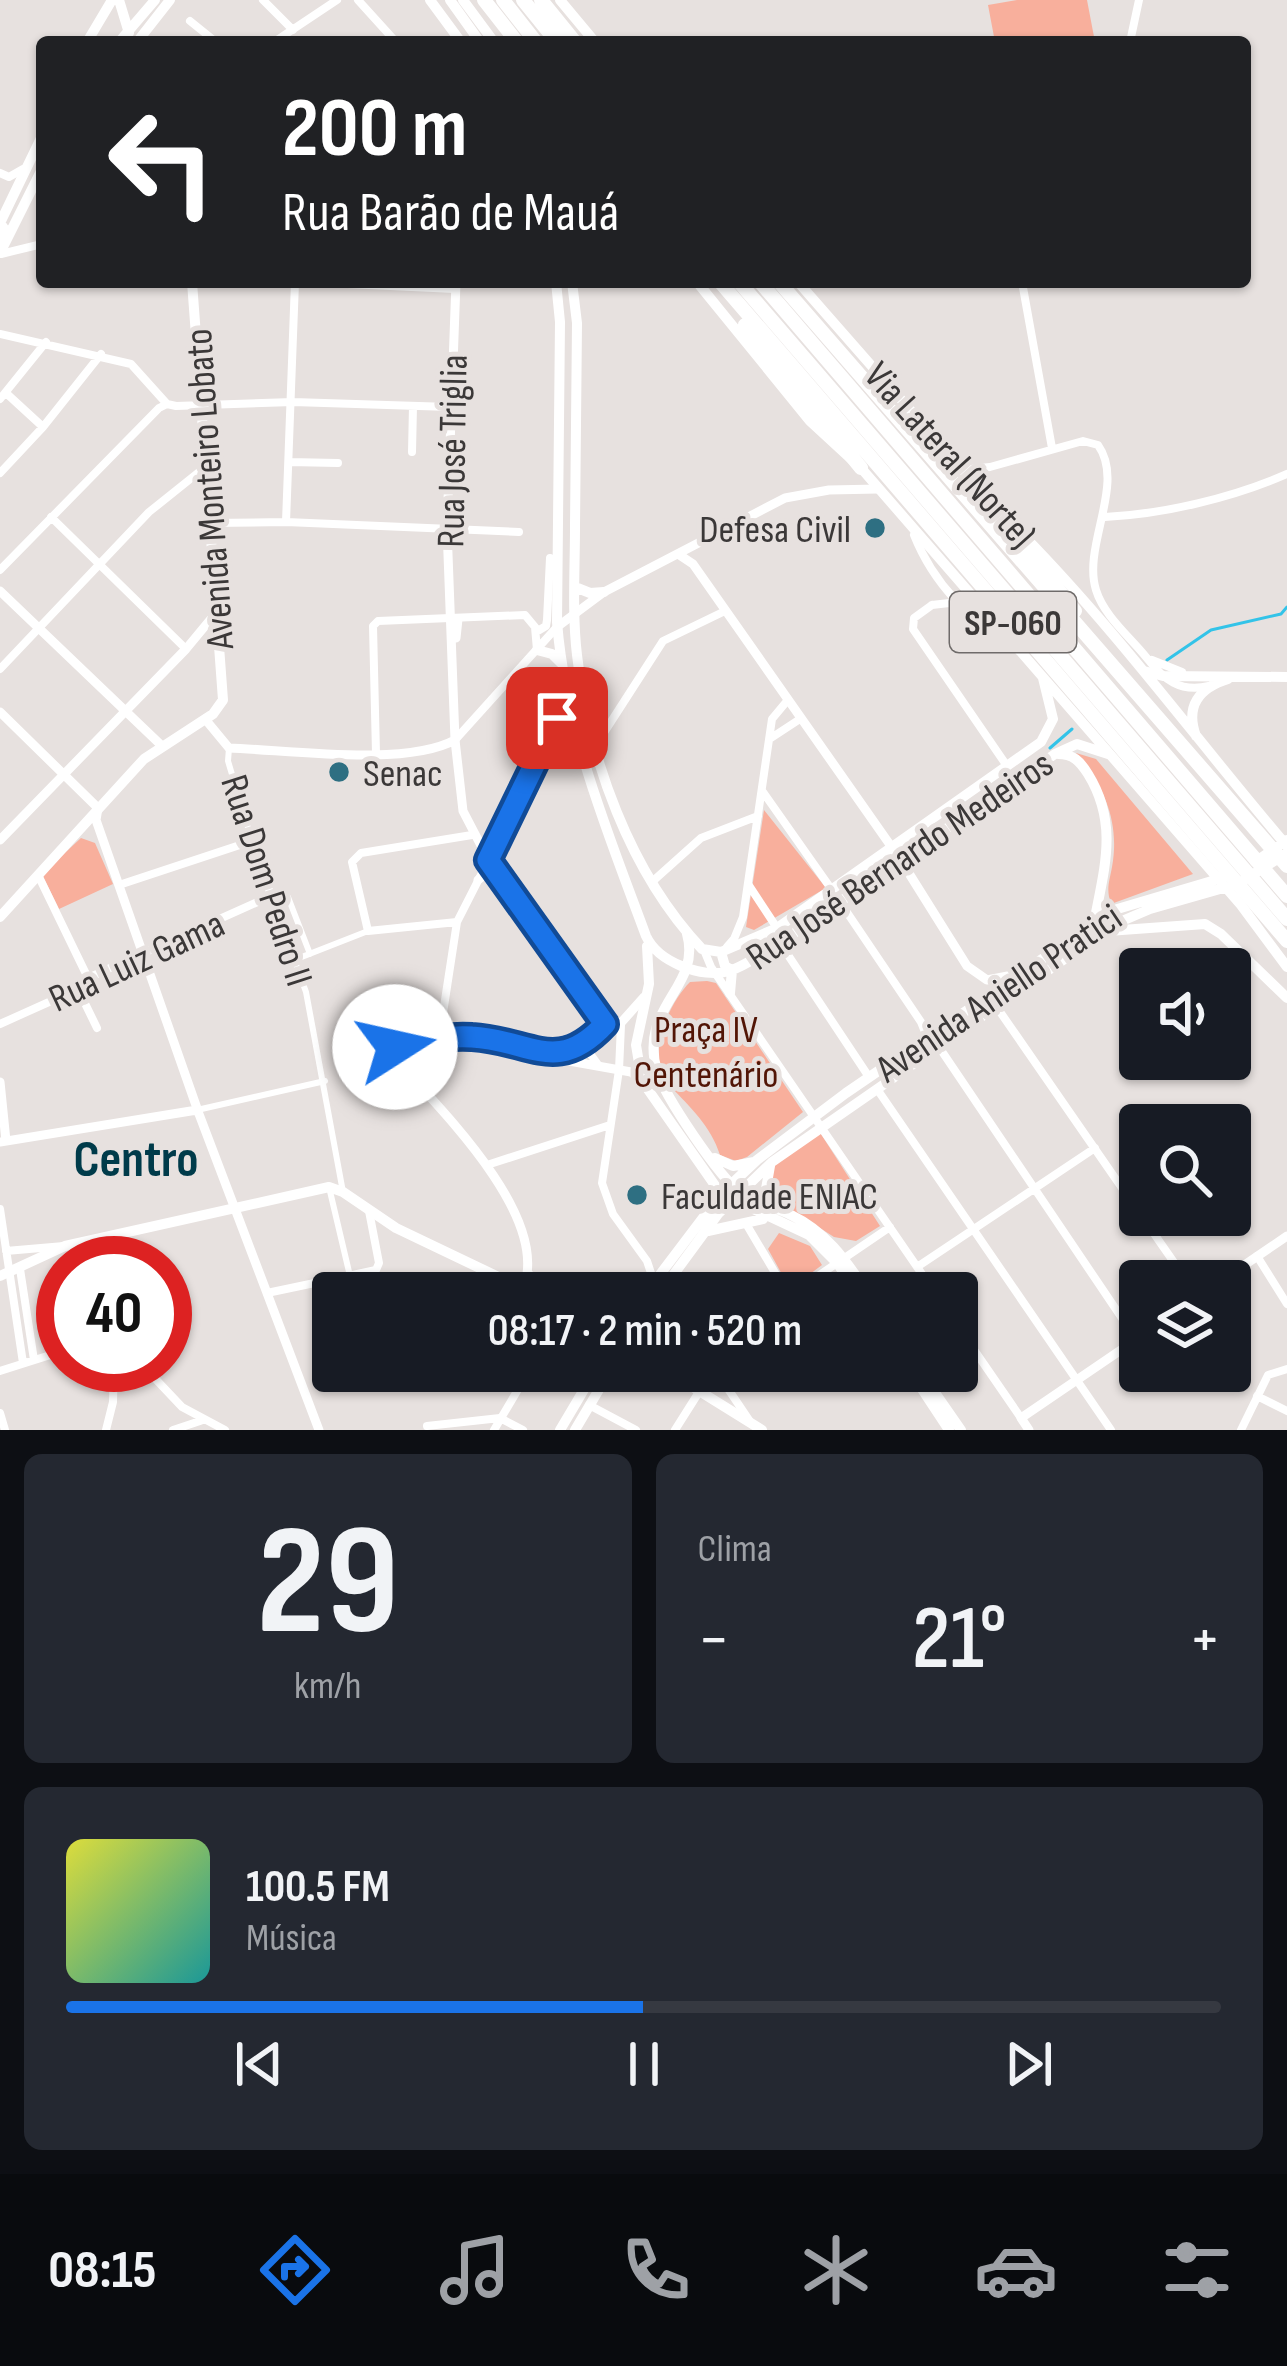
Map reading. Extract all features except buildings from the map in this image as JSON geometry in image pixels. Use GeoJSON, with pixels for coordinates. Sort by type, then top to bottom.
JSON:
{"type":"FeatureCollection","features":[{"type":"Feature","properties":{"kind":"highway"},"geometry":{"type":"LineString","coordinates":[[484,0],[512,36]]}},
{"type":"Feature","properties":{"kind":"highway"},"geometry":{"type":"LineString","coordinates":[[502,0],[531,36]]}},
{"type":"Feature","properties":{"kind":"highway"},"geometry":{"type":"LineString","coordinates":[[523,0],[552,36]]}},
{"type":"Feature","properties":{"kind":"highway"},"geometry":{"type":"LineString","coordinates":[[541,0],[570,36]]}},
{"type":"Feature","properties":{"kind":"highway","name":"SP-060"},"geometry":{"type":"LineString","coordinates":[[726,288],[1287,945]]}},
{"type":"Feature","properties":{"kind":"highway","name":"SP-060"},"geometry":{"type":"LineString","coordinates":[[744,288],[1287,920]]}},
{"type":"Feature","properties":{"kind":"highway","name":"SP-060"},"geometry":{"type":"LineString","coordinates":[[765,288],[1287,896]]}},
{"type":"Feature","properties":{"kind":"highway","name":"SP-060"},"geometry":{"type":"LineString","coordinates":[[784,288],[1287,866]]}},
{"type":"Feature","properties":{"kind":"highway"},"geometry":{"type":"LineString","coordinates":[[739,303],[743,322],[861,468]]}},
{"type":"Feature","properties":{"kind":"highway"},"geometry":{"type":"LineString","coordinates":[[985,496],[1125,677]]}},
{"type":"Feature","properties":{"kind":"highway","name":"SP-060"},"geometry":{"type":"LineString","coordinates":[[1075,623],[1238,839]]}},
{"type":"Feature","properties":{"kind":"highway"},"geometry":{"type":"LineString","coordinates":[[1241,905],[1287,945]]}},
{"type":"Feature","properties":{"kind":"main road"},"geometry":{"type":"LineString","coordinates":[[116,0],[131,36]]}},
{"type":"Feature","properties":{"kind":"main road"},"geometry":{"type":"LineString","coordinates":[[91,36],[116,0]]}},
{"type":"Feature","properties":{"kind":"main road"},"geometry":{"type":"LineString","coordinates":[[133,36],[155,0]]}},
{"type":"Feature","properties":{"kind":"main road"},"geometry":{"type":"LineString","coordinates":[[134,36],[170,0]]}},
{"type":"Feature","properties":{"kind":"main road"},"geometry":{"type":"LineString","coordinates":[[430,0],[457,36]]}},
{"type":"Feature","properties":{"kind":"main road"},"geometry":{"type":"LineString","coordinates":[[450,0],[476,36]]}},
{"type":"Feature","properties":{"kind":"main road"},"geometry":{"type":"LineString","coordinates":[[464,0],[490,36]]}},
{"type":"Feature","properties":{"kind":"main road"},"geometry":{"type":"LineString","coordinates":[[560,0],[590,36]]}},
{"type":"Feature","properties":{"kind":"main road"},"geometry":{"type":"LineString","coordinates":[[0,242],[3,217],[36,147]]}},
{"type":"Feature","properties":{"kind":"main road"},"geometry":{"type":"LineString","coordinates":[[0,254],[36,181]]}},
{"type":"Feature","properties":{"kind":"main road","name":"Avenida Monteiro Lobato"},"geometry":{"type":"LineString","coordinates":[[192,288],[223,695],[218,710],[205,718]]}},
{"type":"Feature","properties":{"kind":"main road"},"geometry":{"type":"LineString","coordinates":[[557,288],[561,668],[584,765],[646,936],[656,953],[672,955],[688,935]]}},
{"type":"Feature","properties":{"kind":"main road"},"geometry":{"type":"LineString","coordinates":[[573,288],[577,322],[574,613],[580,675],[596,745],[621,819],[688,935],[704,950],[721,952],[723,963],[732,970],[730,993]]}},
{"type":"Feature","properties":{"kind":"main road"},"geometry":{"type":"LineString","coordinates":[[703,288],[810,421],[861,468],[1241,905],[1287,967]]}},
{"type":"Feature","properties":{"kind":"main road","name":"Via Lateral (Norte)"},"geometry":{"type":"LineString","coordinates":[[803,288],[961,470],[1079,592],[1287,847]]}},
{"type":"Feature","properties":{"kind":"main road"},"geometry":{"type":"LineString","coordinates":[[575,587],[604,592]]}},
{"type":"Feature","properties":{"kind":"main road"},"geometry":{"type":"LineString","coordinates":[[537,650],[552,654],[561,668]]}},
{"type":"Feature","properties":{"kind":"main road"},"geometry":{"type":"LineString","coordinates":[[1124,652],[1146,672],[1163,676],[1207,680],[1287,677]]}},
{"type":"Feature","properties":{"kind":"main road","name":"Rua José Bernardo Medeiros"},"geometry":{"type":"LineString","coordinates":[[721,952],[777,928],[1041,742],[1052,725],[1053,711],[1043,678]]}},
{"type":"Feature","properties":{"kind":"main road"},"geometry":{"type":"LineString","coordinates":[[1199,744],[1191,714],[1207,680]]}},
{"type":"Feature","properties":{"kind":"main road"},"geometry":{"type":"LineString","coordinates":[[0,916],[144,759],[205,718]]}},
{"type":"Feature","properties":{"kind":"main road","name":"Rua José Bernardo Medeiros"},"geometry":{"type":"LineString","coordinates":[[656,953],[688,968],[732,970],[780,943],[1055,754],[1077,744],[1108,754]]}},
{"type":"Feature","properties":{"kind":"main road"},"geometry":{"type":"LineString","coordinates":[[1055,754],[1069,754],[1080,763],[1105,808],[1108,832],[1099,927],[1205,924],[1287,998]]}},
{"type":"Feature","properties":{"kind":"main road"},"geometry":{"type":"LineString","coordinates":[[985,783],[995,795]]}},
{"type":"Feature","properties":{"kind":"main road","name":"Avenida Aniello Pratici"},"geometry":{"type":"LineString","coordinates":[[731,1193],[757,1160],[873,1082],[938,1046],[1133,902],[1198,892],[1287,847]]}},
{"type":"Feature","properties":{"kind":"main road"},"geometry":{"type":"LineString","coordinates":[[629,891],[656,885]]}},
{"type":"Feature","properties":{"kind":"main road","name":"Avenida Aniello Pratici"},"geometry":{"type":"LineString","coordinates":[[873,1082],[926,1037],[1099,927]]}},
{"type":"Feature","properties":{"kind":"main road"},"geometry":{"type":"LineString","coordinates":[[688,935],[688,968],[655,1024],[653,1055],[664,1089],[731,1193],[787,1213],[828,1240],[847,1272]]}},
{"type":"Feature","properties":{"kind":"main road"},"geometry":{"type":"LineString","coordinates":[[646,936],[648,993],[636,1045],[642,1081],[731,1193],[770,1219],[809,1235],[851,1272]]}},
{"type":"Feature","properties":{"kind":"main road","name":"Avenida Aniello Pratici"},"geometry":{"type":"LineString","coordinates":[[731,1193],[818,1120]]}},
{"type":"Feature","properties":{"kind":"main road"},"geometry":{"type":"LineString","coordinates":[[709,1154],[733,1166],[757,1160]]}},
{"type":"Feature","properties":{"kind":"main road"},"geometry":{"type":"LineString","coordinates":[[772,1162],[766,1189],[787,1213]]}},
{"type":"Feature","properties":{"kind":"main road"},"geometry":{"type":"LineString","coordinates":[[112,1236],[329,1187],[397,1228],[491,1272]]}},
{"type":"Feature","properties":{"kind":"main road"},"geometry":{"type":"LineString","coordinates":[[672,1272],[708,1231],[731,1193]]}},
{"type":"Feature","properties":{"kind":"main road"},"geometry":{"type":"LineString","coordinates":[[662,1272],[731,1193]]}},
{"type":"Feature","properties":{"kind":"main road"},"geometry":{"type":"LineString","coordinates":[[708,1231],[770,1219]]}},
{"type":"Feature","properties":{"kind":"main road"},"geometry":{"type":"LineString","coordinates":[[560,1430],[583,1392]]}},
{"type":"Feature","properties":{"kind":"main road"},"geometry":{"type":"LineString","coordinates":[[575,1430],[597,1392]]}},
{"type":"Feature","properties":{"kind":"main road"},"geometry":{"type":"LineString","coordinates":[[703,1392],[757,1427]]}},
{"type":"Feature","properties":{"kind":"main road"},"geometry":{"type":"LineString","coordinates":[[924,1392],[949,1430]]}},
{"type":"Feature","properties":{"kind":"main road"},"geometry":{"type":"LineString","coordinates":[[935,1392],[961,1430]]}},
{"type":"Feature","properties":{"kind":"street"},"geometry":{"type":"LineString","coordinates":[[262,0],[293,30]]}},
{"type":"Feature","properties":{"kind":"street"},"geometry":{"type":"LineString","coordinates":[[285,36],[338,0]]}},
{"type":"Feature","properties":{"kind":"street"},"geometry":{"type":"LineString","coordinates":[[358,0],[387,36]]}},
{"type":"Feature","properties":{"kind":"street"},"geometry":{"type":"LineString","coordinates":[[1131,36],[1139,0]]}},
{"type":"Feature","properties":{"kind":"street"},"geometry":{"type":"LineString","coordinates":[[190,21],[209,36]]}},
{"type":"Feature","properties":{"kind":"street"},"geometry":{"type":"LineString","coordinates":[[0,173],[9,177],[25,168]]}},
{"type":"Feature","properties":{"kind":"street"},"geometry":{"type":"LineString","coordinates":[[0,193],[3,217]]}},
{"type":"Feature","properties":{"kind":"street"},"geometry":{"type":"LineString","coordinates":[[0,254],[36,245]]}},
{"type":"Feature","properties":{"kind":"street"},"geometry":{"type":"LineString","coordinates":[[286,521],[295,288]]}},
{"type":"Feature","properties":{"kind":"street","name":"Rua José Triglia"},"geometry":{"type":"LineString","coordinates":[[456,288],[447,528],[455,740],[463,811],[488,860],[605,1024]]}},
{"type":"Feature","properties":{"kind":"street"},"geometry":{"type":"LineString","coordinates":[[1023,288],[1052,448]]}},
{"type":"Feature","properties":{"kind":"street"},"geometry":{"type":"LineString","coordinates":[[0,334],[131,364],[167,404]]}},
{"type":"Feature","properties":{"kind":"street"},"geometry":{"type":"LineString","coordinates":[[43,428],[3,396],[46,342]]}},
{"type":"Feature","properties":{"kind":"street"},"geometry":{"type":"LineString","coordinates":[[0,473],[101,355]]}},
{"type":"Feature","properties":{"kind":"street"},"geometry":{"type":"LineString","coordinates":[[0,570],[161,406],[293,402],[450,407]]}},
{"type":"Feature","properties":{"kind":"street"},"geometry":{"type":"LineString","coordinates":[[412,452],[413,406]]}},
{"type":"Feature","properties":{"kind":"street"},"geometry":{"type":"LineString","coordinates":[[961,470],[990,467],[1083,441],[1103,450],[1105,518],[1097,531],[1096,591],[1163,676]]}},
{"type":"Feature","properties":{"kind":"street"},"geometry":{"type":"LineString","coordinates":[[289,462],[338,463]]}},
{"type":"Feature","properties":{"kind":"street"},"geometry":{"type":"LineString","coordinates":[[0,669],[149,512],[204,467]]}},
{"type":"Feature","properties":{"kind":"street"},"geometry":{"type":"LineString","coordinates":[[985,496],[990,467]]}},
{"type":"Feature","properties":{"kind":"street"},"geometry":{"type":"LineString","coordinates":[[1105,518],[1198,501],[1287,474]]}},
{"type":"Feature","properties":{"kind":"street"},"geometry":{"type":"LineString","coordinates":[[229,748],[376,754],[436,749],[455,740],[557,627],[604,592],[785,498],[878,489]]}},
{"type":"Feature","properties":{"kind":"street"},"geometry":{"type":"LineString","coordinates":[[50,517],[186,649]]}},
{"type":"Feature","properties":{"kind":"street"},"geometry":{"type":"LineString","coordinates":[[208,523],[286,521],[519,532]]}},
{"type":"Feature","properties":{"kind":"street"},"geometry":{"type":"LineString","coordinates":[[912,528],[933,576],[964,610],[1022,653]]}},
{"type":"Feature","properties":{"kind":"street"},"geometry":{"type":"LineString","coordinates":[[693,564],[694,545]]}},
{"type":"Feature","properties":{"kind":"street"},"geometry":{"type":"LineString","coordinates":[[678,554],[693,564],[900,859],[972,971],[987,980],[1024,973]]}},
{"type":"Feature","properties":{"kind":"street"},"geometry":{"type":"LineString","coordinates":[[536,632],[548,620],[550,558]]}},
{"type":"Feature","properties":{"kind":"street"},"geometry":{"type":"LineString","coordinates":[[932,605],[933,576]]}},
{"type":"Feature","properties":{"kind":"street"},"geometry":{"type":"LineString","coordinates":[[0,591],[162,746]]}},
{"type":"Feature","properties":{"kind":"street"},"geometry":{"type":"LineString","coordinates":[[964,610],[949,603],[932,605],[914,618],[914,628],[1007,766]]}},
{"type":"Feature","properties":{"kind":"street"},"geometry":{"type":"LineString","coordinates":[[0,840],[186,649],[217,609]]}},
{"type":"Feature","properties":{"kind":"street"},"geometry":{"type":"LineString","coordinates":[[596,745],[663,641],[725,611]]}},
{"type":"Feature","properties":{"kind":"street"},"geometry":{"type":"LineString","coordinates":[[376,754],[374,626],[382,620],[521,614],[531,620],[537,650]]}},
{"type":"Feature","properties":{"kind":"street"},"geometry":{"type":"LineString","coordinates":[[1142,651],[1172,671],[1207,680]]}},
{"type":"Feature","properties":{"kind":"street"},"geometry":{"type":"LineString","coordinates":[[439,1039],[458,922],[534,771],[553,723],[561,668]]}},
{"type":"Feature","properties":{"kind":"street"},"geometry":{"type":"LineString","coordinates":[[721,952],[740,926],[772,719],[787,701]]}},
{"type":"Feature","properties":{"kind":"street"},"geometry":{"type":"LineString","coordinates":[[0,712],[98,808],[96,820],[197,1110],[319,1430]]}},
{"type":"Feature","properties":{"kind":"street","name":"Rua Dom Pedro II"},"geometry":{"type":"LineString","coordinates":[[205,718],[229,748],[228,761],[252,841],[294,960],[325,1081],[344,1192]]}},
{"type":"Feature","properties":{"kind":"street"},"geometry":{"type":"LineString","coordinates":[[553,723],[557,718],[572,718]]}},
{"type":"Feature","properties":{"kind":"street"},"geometry":{"type":"LineString","coordinates":[[770,739],[800,719]]}},
{"type":"Feature","properties":{"kind":"street"},"geometry":{"type":"LineString","coordinates":[[436,749],[453,761],[458,772]]}},
{"type":"Feature","properties":{"kind":"street"},"geometry":{"type":"LineString","coordinates":[[762,790],[832,890]]}},
{"type":"Feature","properties":{"kind":"street"},"geometry":{"type":"LineString","coordinates":[[656,885],[701,838],[758,816]]}},
{"type":"Feature","properties":{"kind":"street"},"geometry":{"type":"LineString","coordinates":[[76,831],[94,833],[104,842]]}},
{"type":"Feature","properties":{"kind":"street"},"geometry":{"type":"LineString","coordinates":[[368,931],[352,868],[354,857],[472,835]]}},
{"type":"Feature","properties":{"kind":"street"},"geometry":{"type":"LineString","coordinates":[[119,885],[252,841]]}},
{"type":"Feature","properties":{"kind":"street"},"geometry":{"type":"LineString","coordinates":[[478,880],[497,872]]}},
{"type":"Feature","properties":{"kind":"street"},"geometry":{"type":"LineString","coordinates":[[38,874],[88,978]]}},
{"type":"Feature","properties":{"kind":"street"},"geometry":{"type":"LineString","coordinates":[[748,884],[777,928]]}},
{"type":"Feature","properties":{"kind":"street"},"geometry":{"type":"LineString","coordinates":[[271,896],[282,892],[288,896],[310,954]]}},
{"type":"Feature","properties":{"kind":"street","name":"Rua Luiz Gama"},"geometry":{"type":"LineString","coordinates":[[0,1024],[78,989],[88,978],[271,896]]}},
{"type":"Feature","properties":{"kind":"street"},"geometry":{"type":"LineString","coordinates":[[840,902],[921,1022],[926,1037]]}},
{"type":"Feature","properties":{"kind":"street"},"geometry":{"type":"LineString","coordinates":[[294,960],[368,931],[458,922]]}},
{"type":"Feature","properties":{"kind":"street"},"geometry":{"type":"LineString","coordinates":[[780,943],[1111,1430]]}},
{"type":"Feature","properties":{"kind":"street"},"geometry":{"type":"LineString","coordinates":[[704,950],[920,1272]]}},
{"type":"Feature","properties":{"kind":"street"},"geometry":{"type":"LineString","coordinates":[[78,989],[97,1028]]}},
{"type":"Feature","properties":{"kind":"street"},"geometry":{"type":"LineString","coordinates":[[648,993],[621,1023],[603,1191],[650,1272]]}},
{"type":"Feature","properties":{"kind":"street"},"geometry":{"type":"LineString","coordinates":[[996,1006],[1119,1183]]}},
{"type":"Feature","properties":{"kind":"street"},"geometry":{"type":"LineString","coordinates":[[921,1022],[938,1029]]}},
{"type":"Feature","properties":{"kind":"street"},"geometry":{"type":"LineString","coordinates":[[554,1055],[574,1050],[605,1024],[621,1023]]}},
{"type":"Feature","properties":{"kind":"street"},"geometry":{"type":"LineString","coordinates":[[320,1061],[439,1039],[486,1038],[631,1072],[642,1081]]}},
{"type":"Feature","properties":{"kind":"street"},"geometry":{"type":"LineString","coordinates":[[590,1040],[591,1055],[600,1067]]}},
{"type":"Feature","properties":{"kind":"street"},"geometry":{"type":"LineString","coordinates":[[938,1046],[1119,1311]]}},
{"type":"Feature","properties":{"kind":"street"},"geometry":{"type":"LineString","coordinates":[[395,1047],[399,1063],[500,1184],[516,1221],[528,1272]]}},
{"type":"Feature","properties":{"kind":"street"},"geometry":{"type":"LineString","coordinates":[[0,1082],[3,1142],[197,1110],[325,1081]]}},
{"type":"Feature","properties":{"kind":"street"},"geometry":{"type":"LineString","coordinates":[[487,1165],[610,1125]]}},
{"type":"Feature","properties":{"kind":"street"},"geometry":{"type":"LineString","coordinates":[[917,1267],[1095,1148]]}},
{"type":"Feature","properties":{"kind":"street"},"geometry":{"type":"LineString","coordinates":[[329,1187],[349,1272]]}},
{"type":"Feature","properties":{"kind":"street"},"geometry":{"type":"LineString","coordinates":[[361,1272],[378,1266],[369,1208]]}},
{"type":"Feature","properties":{"kind":"street"},"geometry":{"type":"LineString","coordinates":[[0,1209],[28,1362]]}},
{"type":"Feature","properties":{"kind":"street"},"geometry":{"type":"LineString","coordinates":[[748,1227],[777,1272]]}},
{"type":"Feature","properties":{"kind":"street"},"geometry":{"type":"LineString","coordinates":[[822,1272],[890,1227]]}},
{"type":"Feature","properties":{"kind":"street"},"geometry":{"type":"LineString","coordinates":[[1251,1260],[1287,1236]]}},
{"type":"Feature","properties":{"kind":"street"},"geometry":{"type":"LineString","coordinates":[[828,1240],[845,1246],[864,1245]]}},
{"type":"Feature","properties":{"kind":"street"},"geometry":{"type":"LineString","coordinates":[[6,1251],[36,1248]]}},
{"type":"Feature","properties":{"kind":"street"},"geometry":{"type":"LineString","coordinates":[[1257,1256],[1287,1304]]}},
{"type":"Feature","properties":{"kind":"street"},"geometry":{"type":"LineString","coordinates":[[647,1261],[664,1267]]}},
{"type":"Feature","properties":{"kind":"street"},"geometry":{"type":"LineString","coordinates":[[267,1293],[312,1284]]}},
{"type":"Feature","properties":{"kind":"street"},"geometry":{"type":"LineString","coordinates":[[1021,1418],[1119,1351]]}},
{"type":"Feature","properties":{"kind":"street"},"geometry":{"type":"LineString","coordinates":[[978,1356],[1029,1430]]}},
{"type":"Feature","properties":{"kind":"street"},"geometry":{"type":"LineString","coordinates":[[0,1371],[36,1359]]}},
{"type":"Feature","properties":{"kind":"street"},"geometry":{"type":"LineString","coordinates":[[1241,1430],[1268,1375],[1287,1369]]}},
{"type":"Feature","properties":{"kind":"street"},"geometry":{"type":"LineString","coordinates":[[106,1430],[111,1392]]}},
{"type":"Feature","properties":{"kind":"street"},"geometry":{"type":"LineString","coordinates":[[166,1392],[201,1420],[225,1430]]}},
{"type":"Feature","properties":{"kind":"street"},"geometry":{"type":"LineString","coordinates":[[494,1430],[516,1392]]}},
{"type":"Feature","properties":{"kind":"street"},"geometry":{"type":"LineString","coordinates":[[675,1430],[699,1392]]}},
{"type":"Feature","properties":{"kind":"street"},"geometry":{"type":"LineString","coordinates":[[731,1392],[757,1427]]}},
{"type":"Feature","properties":{"kind":"street"},"geometry":{"type":"LineString","coordinates":[[1257,1396],[1287,1411]]}},
{"type":"Feature","properties":{"kind":"street"},"geometry":{"type":"LineString","coordinates":[[589,1406],[636,1430]]}},
{"type":"Feature","properties":{"kind":"street"},"geometry":{"type":"LineString","coordinates":[[0,1413],[5,1430]]}},
{"type":"Feature","properties":{"kind":"street"},"geometry":{"type":"LineString","coordinates":[[427,1426],[500,1418],[523,1430]]}},
{"type":"Feature","properties":{"kind":"street"},"geometry":{"type":"LineString","coordinates":[[173,1430],[201,1420]]}},
{"type":"Feature","properties":{"kind":"green space"},"geometry":{"type":"Polygon","coordinates":[[[1087,0],[1094,36],[994,36],[988,5],[1087,0]]]}},
{"type":"Feature","properties":{"kind":"green space"},"geometry":{"type":"Polygon","coordinates":[[[1076,753],[1096,759],[1193,874],[1111,904],[1112,821],[1102,792],[1076,753]]]}},
{"type":"Feature","properties":{"kind":"green space"},"geometry":{"type":"Polygon","coordinates":[[[764,810],[826,888],[754,930],[746,927],[764,810]]]}},
{"type":"Feature","properties":{"kind":"green space"},"geometry":{"type":"Polygon","coordinates":[[[81,838],[95,843],[113,884],[59,909],[42,874],[81,838]]]}},
{"type":"Feature","properties":{"kind":"green space","name":"Praça IV Centenário"},"geometry":{"type":"Polygon","coordinates":[[[690,982],[716,983],[803,1112],[736,1161],[720,1155],[705,1126],[662,1074],[659,1061],[662,1032],[674,1004],[690,982]]]}},
{"type":"Feature","properties":{"kind":"green space","name":"Praça IV Centenário"},"geometry":{"type":"Polygon","coordinates":[[[819,1131],[880,1226],[856,1241],[834,1237],[778,1201],[769,1183],[775,1165],[819,1131]]]}},
{"type":"Feature","properties":{"kind":"green space"},"geometry":{"type":"Polygon","coordinates":[[[779,1233],[810,1246],[822,1265],[813,1272],[781,1272],[768,1249],[779,1233]]]}},
{"type":"Feature","properties":{"kind":"waterway"},"geometry":{"type":"LineString","coordinates":[[1167,660],[1211,630],[1281,614],[1287,607]]}},
{"type":"Feature","properties":{"kind":"waterway"},"geometry":{"type":"LineString","coordinates":[[1050,748],[1072,729]]}},
{"type":"Feature","properties":{"kind":"place","name":"Defesa Civil"},"geometry":{"type":"Point","coordinates":[875,528]}},
{"type":"Feature","properties":{"kind":"place","name":"Senac"},"geometry":{"type":"Point","coordinates":[339,772]}},
{"type":"Feature","properties":{"kind":"place","name":"Faculdade ENIAC"},"geometry":{"type":"Point","coordinates":[637,1195]}},
{"type":"Feature","properties":{"kind":"district","name":"Centro"},"geometry":{"type":"Point","coordinates":[136,1158]}},
{"type":"Feature","properties":{"kind":"route"},"geometry":{"type":"LineString","coordinates":[[395,1047],[457,1036],[486,1038],[554,1055],[582,1046],[605,1024],[488,860],[557,718]]}}]}
